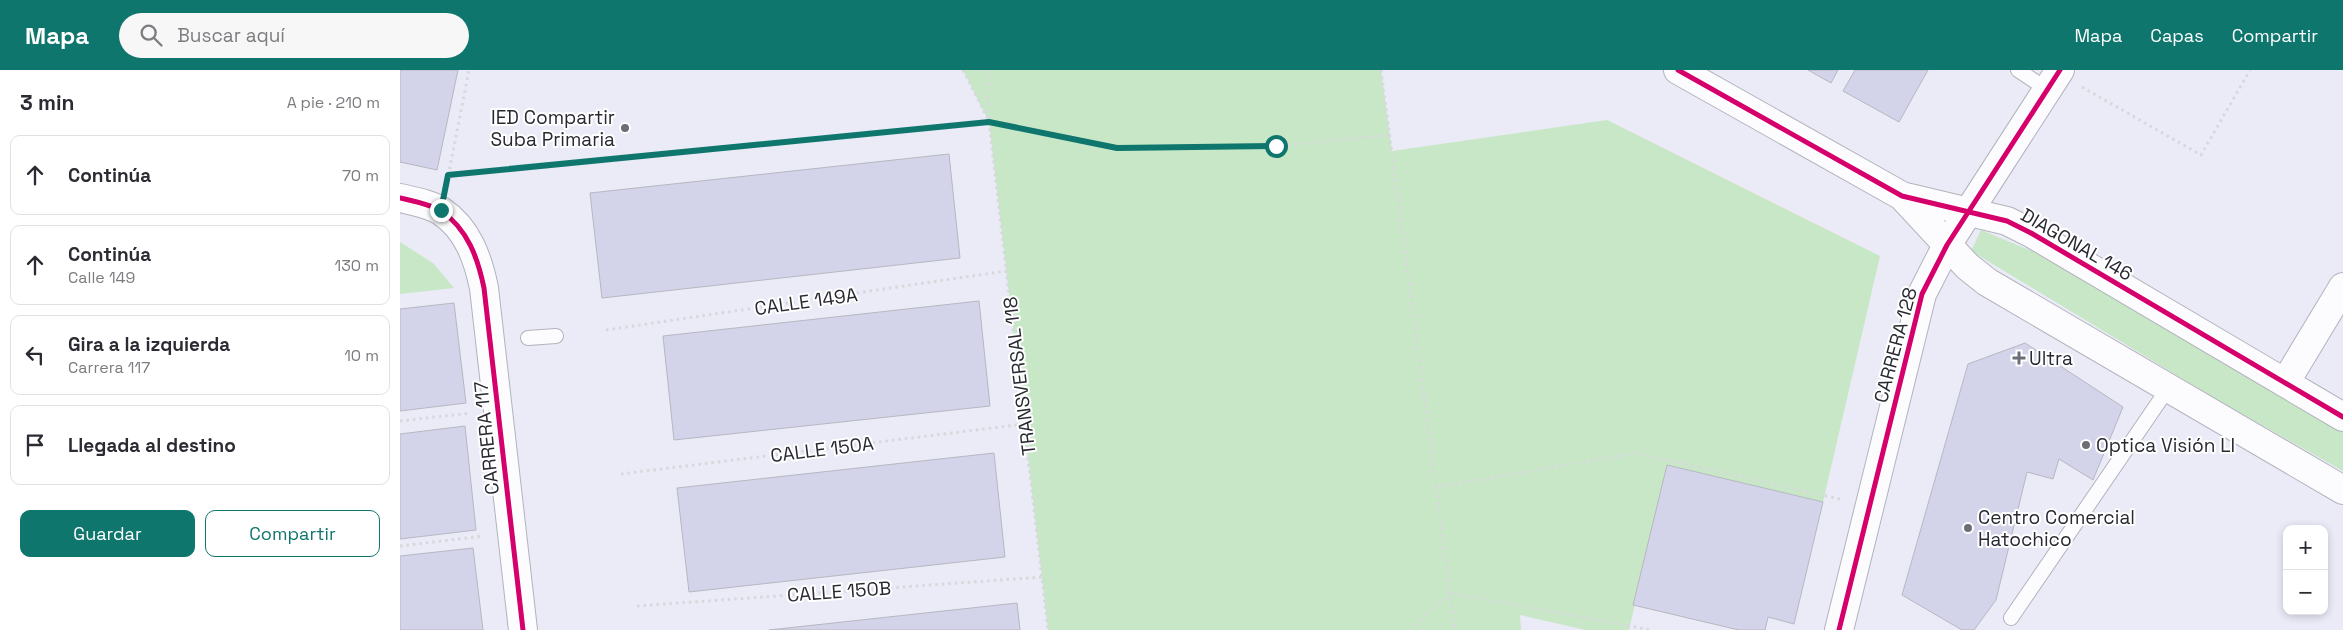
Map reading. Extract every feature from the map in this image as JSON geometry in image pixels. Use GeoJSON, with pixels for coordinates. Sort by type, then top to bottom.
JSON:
{"type":"FeatureCollection","features":[{"type":"Feature","properties":{"kind":"street","name":"DIAGONAL 146"},"geometry":{"type":"LineString","coordinates":[[1678,70],[1902,196],[2007,221],[2031,232],[2343,417]]}},
{"type":"Feature","properties":{"kind":"street","name":"CARRERA 128"},"geometry":{"type":"LineString","coordinates":[[1838,630],[1922,294],[1947,245],[1971,211],[2055,78]]}},
{"type":"Feature","properties":{"kind":"street","name":"DIAGONAL 146"},"geometry":{"type":"LineString","coordinates":[[1902,196],[1967,266],[1987,282],[2343,490]]}},
{"type":"Feature","properties":{"kind":"street"},"geometry":{"type":"LineString","coordinates":[[400,198],[441,210]]}},
{"type":"Feature","properties":{"kind":"street","name":"CARRERA 117"},"geometry":{"type":"LineString","coordinates":[[441,210],[459,228],[471,245],[480,265],[523,630]]}},
{"type":"Feature","properties":{"kind":"street"},"geometry":{"type":"LineString","coordinates":[[2286,383],[2343,287]]}},
{"type":"Feature","properties":{"kind":"lane"},"geometry":{"type":"LineString","coordinates":[[2018,70],[2055,78]]}},
{"type":"Feature","properties":{"kind":"lane"},"geometry":{"type":"LineString","coordinates":[[528,338],[556,336]]}},
{"type":"Feature","properties":{"kind":"lane"},"geometry":{"type":"LineString","coordinates":[[2011,618],[2169,387]]}},
{"type":"Feature","properties":{"kind":"path"},"geometry":{"type":"LineString","coordinates":[[441,210],[469,70]]}},
{"type":"Feature","properties":{"kind":"path"},"geometry":{"type":"LineString","coordinates":[[963,70],[989,122]]}},
{"type":"Feature","properties":{"kind":"path"},"geometry":{"type":"LineString","coordinates":[[1381,70],[1455,630]]}},
{"type":"Feature","properties":{"kind":"path"},"geometry":{"type":"LineString","coordinates":[[2055,78],[2201,155],[2250,70]]}},
{"type":"Feature","properties":{"kind":"path"},"geometry":{"type":"LineString","coordinates":[[448,175],[989,122],[1117,148],[1276,146],[1389,135]]}},
{"type":"Feature","properties":{"kind":"path"},"geometry":{"type":"LineString","coordinates":[[400,421],[498,410]]}},
{"type":"Feature","properties":{"kind":"path"},"geometry":{"type":"LineString","coordinates":[[1436,487],[1636,452],[1869,505]]}},
{"type":"Feature","properties":{"kind":"path"},"geometry":{"type":"LineString","coordinates":[[400,546],[512,532]]}},
{"type":"Feature","properties":{"kind":"path"},"geometry":{"type":"LineString","coordinates":[[1411,630],[1450,592]]}},
{"type":"Feature","properties":{"kind":"path"},"geometry":{"type":"LineString","coordinates":[[1450,592],[1651,630]]}},
{"type":"Feature","properties":{"kind":"green space"},"geometry":{"type":"Polygon","coordinates":[[[963,70],[1381,70],[1392,151],[1607,120],[1880,256],[1823,502],[1667,465],[1629,630],[1586,630],[1520,615],[1521,630],[1048,630],[989,122],[963,70]]]}},
{"type":"Feature","properties":{"kind":"green space"},"geometry":{"type":"Polygon","coordinates":[[[1981,230],[2056,261],[2343,432],[2343,471],[2216,399],[1971,251],[1981,230]]]}},
{"type":"Feature","properties":{"kind":"green space"},"geometry":{"type":"Polygon","coordinates":[[[400,242],[433,263],[454,288],[400,294],[400,242]]]}},
{"type":"Feature","properties":{"kind":"building"},"geometry":{"type":"Polygon","coordinates":[[[400,70],[458,70],[437,170],[400,162],[400,70]]]}},
{"type":"Feature","properties":{"kind":"building"},"geometry":{"type":"Polygon","coordinates":[[[1808,70],[1838,70],[1831,83],[1808,70]]]}},
{"type":"Feature","properties":{"kind":"building"},"geometry":{"type":"Polygon","coordinates":[[[1855,70],[1928,70],[1899,122],[1843,91],[1855,70]]]}},
{"type":"Feature","properties":{"kind":"building"},"geometry":{"type":"Polygon","coordinates":[[[949,154],[960,258],[602,298],[590,193],[949,154]]]}},
{"type":"Feature","properties":{"kind":"building"},"geometry":{"type":"Polygon","coordinates":[[[979,301],[990,406],[674,440],[663,336],[979,301]]]}},
{"type":"Feature","properties":{"kind":"building"},"geometry":{"type":"Polygon","coordinates":[[[454,303],[466,403],[400,411],[400,309],[454,303]]]}},
{"type":"Feature","properties":{"kind":"building","name":"Centro Comercial Hatochico"},"geometry":{"type":"Polygon","coordinates":[[[2025,343],[2123,407],[2093,480],[2059,459],[2053,479],[2027,472],[1996,600],[1974,630],[1962,630],[1902,595],[1968,364],[2025,343]]]}},
{"type":"Feature","properties":{"kind":"building"},"geometry":{"type":"Polygon","coordinates":[[[465,426],[476,530],[400,539],[400,434],[465,426]]]}},
{"type":"Feature","properties":{"kind":"building"},"geometry":{"type":"Polygon","coordinates":[[[994,453],[1005,557],[689,592],[677,488],[994,453]]]}},
{"type":"Feature","properties":{"kind":"building"},"geometry":{"type":"Polygon","coordinates":[[[1667,465],[1823,502],[1794,624],[1768,617],[1765,630],[1739,630],[1633,605],[1667,465]]]}},
{"type":"Feature","properties":{"kind":"building"},"geometry":{"type":"Polygon","coordinates":[[[473,548],[483,630],[400,630],[400,556],[473,548]]]}},
{"type":"Feature","properties":{"kind":"building"},"geometry":{"type":"Polygon","coordinates":[[[1017,603],[1020,630],[769,630],[1017,603]]]}},
{"type":"Feature","properties":{"kind":"cycle path"},"geometry":{"type":"LineString","coordinates":[[1678,70],[1902,196],[2007,221],[2031,233],[2343,417]]}},
{"type":"Feature","properties":{"kind":"cycle path"},"geometry":{"type":"LineString","coordinates":[[1839,630],[1922,294],[1947,245],[2060,70]]}},
{"type":"Feature","properties":{"kind":"cycle path"},"geometry":{"type":"LineString","coordinates":[[400,198],[432,206],[450,218],[465,236],[479,266],[484,288],[523,630]]}},
{"type":"Feature","properties":{"kind":"place","name":"IED Compartir Suba Primaria"},"geometry":{"type":"Point","coordinates":[625,128]}},
{"type":"Feature","properties":{"kind":"place","name":"Ultra"},"geometry":{"type":"Point","coordinates":[2019,358]}},
{"type":"Feature","properties":{"kind":"place","name":"Optica Visión LI"},"geometry":{"type":"Point","coordinates":[2086,445]}},
{"type":"Feature","properties":{"kind":"place","name":"Centro Comercial Hatochico"},"geometry":{"type":"Point","coordinates":[1968,528]}},
{"type":"Feature","properties":{"kind":"route"},"geometry":{"type":"LineString","coordinates":[[441,210],[448,175],[989,122],[1117,148],[1276,146]]}}]}
